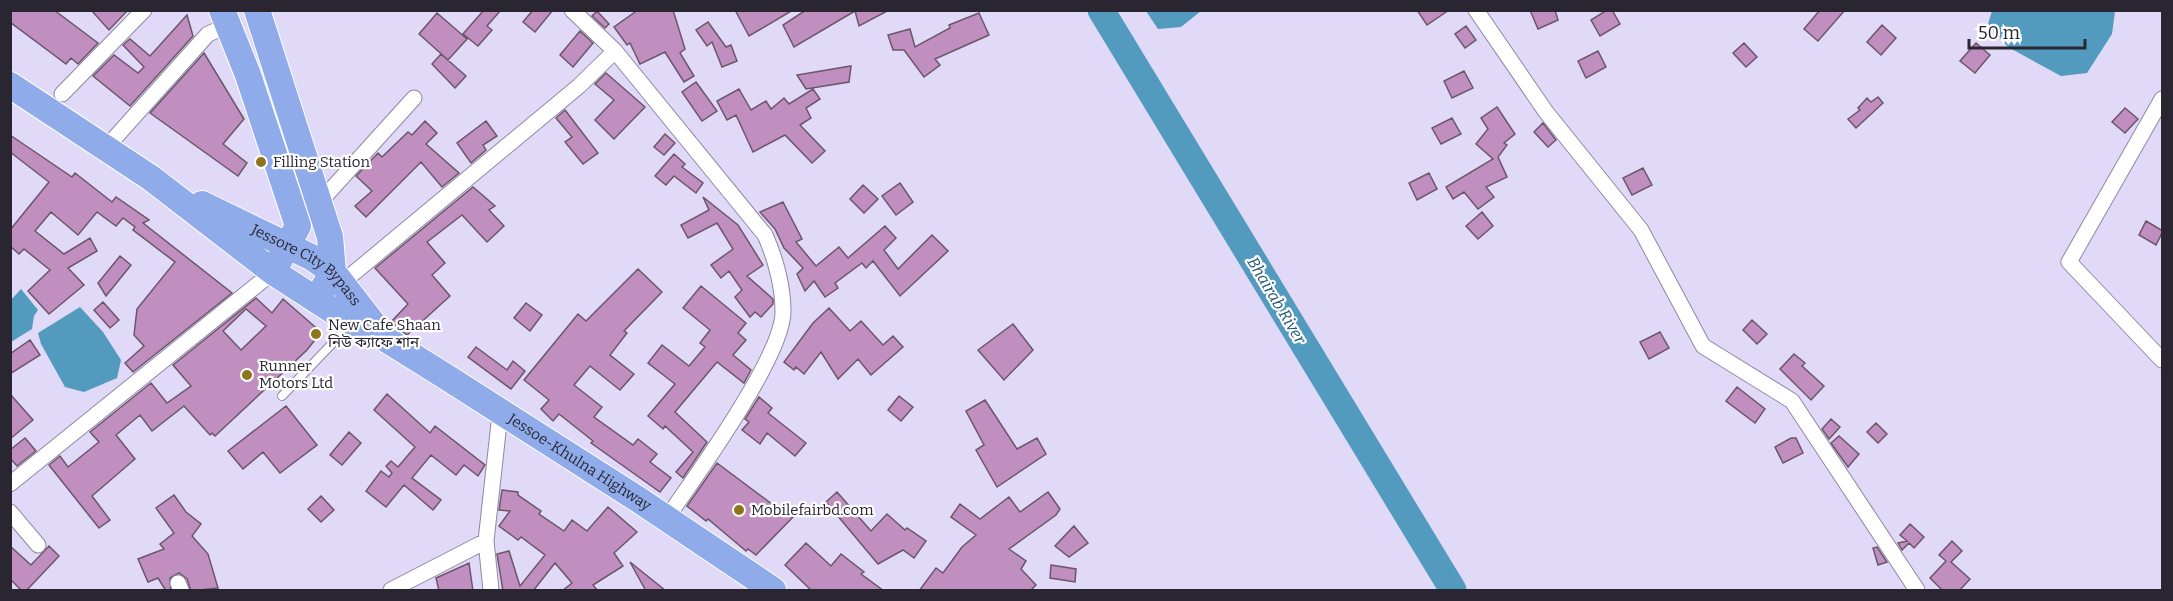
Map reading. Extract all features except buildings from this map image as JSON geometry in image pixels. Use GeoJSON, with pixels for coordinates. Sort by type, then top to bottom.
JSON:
{"type":"FeatureCollection","features":[{"type":"Feature","properties":{"kind":"highway"},"geometry":{"type":"LineString","coordinates":[[257,10],[330,237],[338,277],[316,300]]}},
{"type":"Feature","properties":{"kind":"highway"},"geometry":{"type":"LineString","coordinates":[[224,18],[248,75],[298,226],[273,272]]}},
{"type":"Feature","properties":{"kind":"highway","name":"Jessore City Bypass"},"geometry":{"type":"LineString","coordinates":[[10,86],[151,178],[273,272],[352,323],[384,338]]}},
{"type":"Feature","properties":{"kind":"highway","name":"Jessore City Bypass"},"geometry":{"type":"LineString","coordinates":[[151,178],[288,246],[338,277],[384,338]]}},
{"type":"Feature","properties":{"kind":"highway","name":"Jessoe-Khulna Highway"},"geometry":{"type":"LineString","coordinates":[[384,338],[666,519],[773,591]]}},
{"type":"Feature","properties":{"kind":"street"},"geometry":{"type":"LineString","coordinates":[[62,94],[144,10]]}},
{"type":"Feature","properties":{"kind":"street"},"geometry":{"type":"LineString","coordinates":[[572,10],[615,51],[765,235],[773,253],[783,311],[772,352],[712,453],[666,519]]}},
{"type":"Feature","properties":{"kind":"street"},"geometry":{"type":"LineString","coordinates":[[1476,10],[1546,112],[1641,230],[1703,346],[1792,401],[1917,591]]}},
{"type":"Feature","properties":{"kind":"street"},"geometry":{"type":"LineString","coordinates":[[112,141],[224,18]]}},
{"type":"Feature","properties":{"kind":"street"},"geometry":{"type":"LineString","coordinates":[[338,277],[579,86],[615,51]]}},
{"type":"Feature","properties":{"kind":"street"},"geometry":{"type":"LineString","coordinates":[[318,204],[414,98]]}},
{"type":"Feature","properties":{"kind":"street"},"geometry":{"type":"LineString","coordinates":[[2163,99],[2069,262],[2163,360]]}},
{"type":"Feature","properties":{"kind":"street"},"geometry":{"type":"LineString","coordinates":[[10,484],[273,272]]}},
{"type":"Feature","properties":{"kind":"street"},"geometry":{"type":"LineString","coordinates":[[491,591],[486,541],[500,414]]}},
{"type":"Feature","properties":{"kind":"street"},"geometry":{"type":"LineString","coordinates":[[10,512],[38,545]]}},
{"type":"Feature","properties":{"kind":"street"},"geometry":{"type":"LineString","coordinates":[[390,591],[486,541]]}},
{"type":"Feature","properties":{"kind":"lane"},"geometry":{"type":"LineString","coordinates":[[282,396],[352,323]]}},
{"type":"Feature","properties":{"kind":"water"},"geometry":{"type":"Polygon","coordinates":[[[1992,10],[2115,11],[2112,34],[2087,73],[2061,76],[2008,47],[1988,24],[1992,10]]]}},
{"type":"Feature","properties":{"kind":"water"},"geometry":{"type":"Polygon","coordinates":[[[1146,11],[1201,11],[1181,27],[1158,29],[1146,11]]]}},
{"type":"Feature","properties":{"kind":"water"},"geometry":{"type":"Polygon","coordinates":[[[21,289],[38,310],[34,316],[32,329],[11,342],[11,300],[21,289]]]}},
{"type":"Feature","properties":{"kind":"water"},"geometry":{"type":"Polygon","coordinates":[[[80,307],[103,332],[121,360],[117,378],[84,392],[65,387],[41,344],[38,333],[80,307]]]}},
{"type":"Feature","properties":{"kind":"waterway","name":"Bhairab River"},"geometry":{"type":"LineString","coordinates":[[1101,10],[1453,590]]}},
{"type":"Feature","properties":{"kind":"place","name":"Filling Station"},"geometry":{"type":"Point","coordinates":[261,162]}},
{"type":"Feature","properties":{"kind":"place","name":"New Cafe Shaan নিউ ক্যাফে শান"},"geometry":{"type":"Point","coordinates":[316,334]}},
{"type":"Feature","properties":{"kind":"place","name":"Runner Motors Ltd"},"geometry":{"type":"Point","coordinates":[247,375]}},
{"type":"Feature","properties":{"kind":"place","name":"Mobilefairbd.com"},"geometry":{"type":"Point","coordinates":[739,510]}}]}
